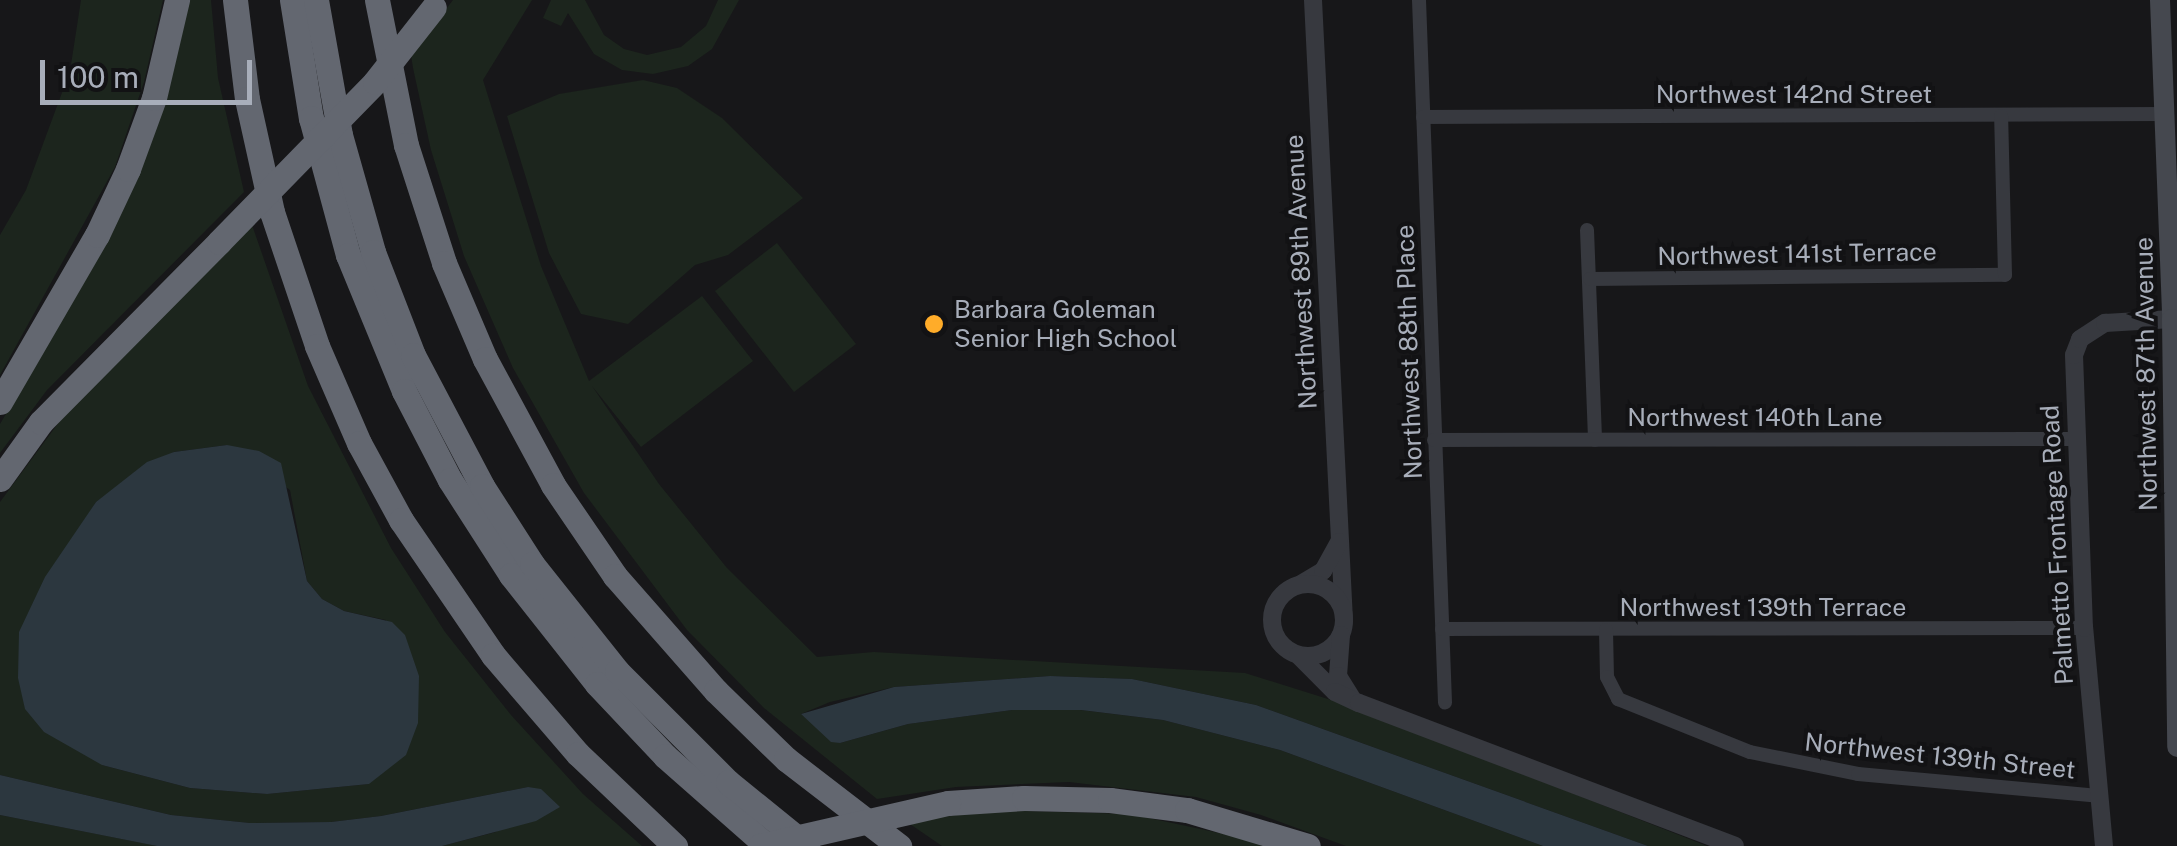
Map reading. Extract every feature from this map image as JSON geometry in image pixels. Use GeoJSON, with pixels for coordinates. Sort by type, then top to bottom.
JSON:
{"type":"FeatureCollection","features":[{"type":"Feature","properties":{"kind":"highway"},"geometry":{"type":"LineString","coordinates":[[0,402],[97,235],[128,169],[154,98],[177,0]]}},
{"type":"Feature","properties":{"kind":"highway"},"geometry":{"type":"LineString","coordinates":[[235,0],[248,99],[272,212],[316,346],[359,443],[401,520],[493,655],[578,754],[676,846]]}},
{"type":"Feature","properties":{"kind":"highway"},"geometry":{"type":"LineString","coordinates":[[292,0],[311,118],[348,254],[404,391],[450,480],[511,575],[588,673],[665,756],[763,846],[948,803],[1024,798],[1110,800],[1187,810],[1308,846]]}},
{"type":"Feature","properties":{"kind":"highway"},"geometry":{"type":"LineString","coordinates":[[316,0],[337,122],[373,252],[414,355],[465,457],[532,564],[617,671],[728,782],[807,846]]}},
{"type":"Feature","properties":{"kind":"highway"},"geometry":{"type":"LineString","coordinates":[[377,0],[406,144],[444,263],[484,359],[553,486],[615,576],[716,691],[786,759],[899,846]]}},
{"type":"Feature","properties":{"kind":"highway"},"geometry":{"type":"LineString","coordinates":[[0,480],[41,422],[375,82],[436,3]]}},
{"type":"Feature","properties":{"kind":"main road","name":"Northwest 87th Avenue"},"geometry":{"type":"LineString","coordinates":[[2160,0],[2165,114],[2172,168],[2177,747]]}},
{"type":"Feature","properties":{"kind":"street","name":"Northwest 89th Avenue"},"geometry":{"type":"LineString","coordinates":[[1313,0],[1339,542],[1346,588],[1343,628]]}},
{"type":"Feature","properties":{"kind":"street","name":"Northwest 88th Place"},"geometry":{"type":"LineString","coordinates":[[1420,0],[1445,703]]}},
{"type":"Feature","properties":{"kind":"street","name":"Northwest 142nd Street"},"geometry":{"type":"LineString","coordinates":[[1423,117],[2165,114]]}},
{"type":"Feature","properties":{"kind":"street","name":"Northwest 141st Terrace"},"geometry":{"type":"LineString","coordinates":[[1590,279],[2005,275],[2001,116]]}},
{"type":"Feature","properties":{"kind":"street"},"geometry":{"type":"LineString","coordinates":[[1587,230],[1595,440]]}},
{"type":"Feature","properties":{"kind":"street","name":"Palmetto Frontage Road"},"geometry":{"type":"LineString","coordinates":[[2104,846],[2084,628],[2074,355],[2080,338],[2105,323],[2175,323]]}},
{"type":"Feature","properties":{"kind":"street","name":"Northwest 140th Lane"},"geometry":{"type":"LineString","coordinates":[[1434,440],[2077,439]]}},
{"type":"Feature","properties":{"kind":"street"},"geometry":{"type":"LineString","coordinates":[[1339,542],[1323,571],[1276,604],[1272,627],[1280,644],[1298,655],[1334,692],[1735,846]]}},
{"type":"Feature","properties":{"kind":"street"},"geometry":{"type":"LineString","coordinates":[[1299,586],[1331,592],[1343,628],[1338,676],[1343,690],[1360,704]]}},
{"type":"Feature","properties":{"kind":"street"},"geometry":{"type":"LineString","coordinates":[[1298,655],[1328,650],[1343,628]]}},
{"type":"Feature","properties":{"kind":"street","name":"Northwest 139th Terrace"},"geometry":{"type":"LineString","coordinates":[[1442,629],[2084,628]]}},
{"type":"Feature","properties":{"kind":"street","name":"Northwest 139th Street"},"geometry":{"type":"LineString","coordinates":[[1606,630],[1607,678],[1618,699],[1750,752],[1858,774],[2101,796]]}},
{"type":"Feature","properties":{"kind":"shaded area"},"geometry":{"type":"Polygon","coordinates":[[[81,0],[163,0],[144,82],[115,167],[0,375],[0,235],[26,190],[70,71],[81,0]]]}},
{"type":"Feature","properties":{"kind":"shaded area"},"geometry":{"type":"Polygon","coordinates":[[[188,0],[211,0],[218,78],[244,192],[47,390],[0,453],[0,424],[58,325],[155,128],[188,0]]]}},
{"type":"Feature","properties":{"kind":"shaded area"},"geometry":{"type":"Polygon","coordinates":[[[453,0],[532,0],[483,80],[541,266],[589,381],[702,296],[753,361],[641,447],[592,386],[659,484],[727,568],[817,657],[874,652],[1245,673],[1347,705],[1707,846],[1648,846],[1256,705],[1132,679],[1050,676],[894,687],[830,702],[801,714],[840,743],[908,724],[1012,710],[1080,710],[1163,720],[1280,750],[1543,846],[1346,846],[1261,815],[1196,797],[1069,782],[956,787],[877,799],[764,708],[687,630],[584,493],[513,368],[464,256],[431,150],[413,68],[411,55],[453,0]]]}},
{"type":"Feature","properties":{"kind":"shaded area"},"geometry":{"type":"Polygon","coordinates":[[[551,0],[585,0],[604,35],[624,49],[647,55],[681,47],[706,26],[718,0],[739,0],[712,49],[688,66],[653,74],[622,70],[594,54],[568,13],[561,26],[543,18],[551,0]]]}},
{"type":"Feature","properties":{"kind":"shaded area"},"geometry":{"type":"Polygon","coordinates":[[[643,80],[677,88],[722,118],[803,198],[728,255],[695,265],[628,324],[581,314],[549,253],[507,116],[559,94],[643,80]]]}},
{"type":"Feature","properties":{"kind":"shaded area"},"geometry":{"type":"Polygon","coordinates":[[[252,225],[308,386],[391,548],[445,632],[511,715],[583,794],[642,846],[442,846],[496,832],[528,787],[381,816],[331,822],[250,823],[171,815],[0,775],[0,502],[65,414],[252,225]],[[227,445],[174,452],[96,502],[77,532],[102,765],[190,788],[267,794],[369,784],[386,620],[344,611],[322,599],[307,581],[290,490],[227,445]]]}},
{"type":"Feature","properties":{"kind":"shaded area"},"geometry":{"type":"Polygon","coordinates":[[[777,243],[856,344],[794,392],[715,291],[777,243]]]}},
{"type":"Feature","properties":{"kind":"shaded area"},"geometry":{"type":"Polygon","coordinates":[[[227,445],[259,451],[281,463],[307,581],[322,599],[344,611],[392,622],[405,635],[419,676],[418,723],[406,755],[369,784],[267,794],[190,788],[102,765],[44,732],[25,709],[18,678],[19,632],[45,577],[96,502],[147,462],[174,452],[227,445]]]}},
{"type":"Feature","properties":{"kind":"shaded area"},"geometry":{"type":"Polygon","coordinates":[[[1050,676],[1132,679],[1256,705],[1648,846],[1543,846],[1280,750],[1163,720],[1081,710],[1012,710],[908,724],[840,743],[831,742],[801,714],[894,687],[1050,676]]]}},
{"type":"Feature","properties":{"kind":"shaded area"},"geometry":{"type":"Polygon","coordinates":[[[0,775],[171,815],[250,823],[331,822],[381,816],[528,787],[541,789],[560,807],[536,821],[442,846],[157,846],[0,815],[0,775]]]}},
{"type":"Feature","properties":{"kind":"shaded area"},"geometry":{"type":"Polygon","coordinates":[[[991,810],[1130,814],[1280,846],[942,846],[907,822],[991,810]]]}},
{"type":"Feature","properties":{"kind":"shaded area"},"geometry":{"type":"Polygon","coordinates":[[[0,815],[153,845],[157,846],[0,846],[0,815]]]}},
{"type":"Feature","properties":{"kind":"place","name":"Barbara Goleman Senior High School"},"geometry":{"type":"Point","coordinates":[934,324]}}]}
